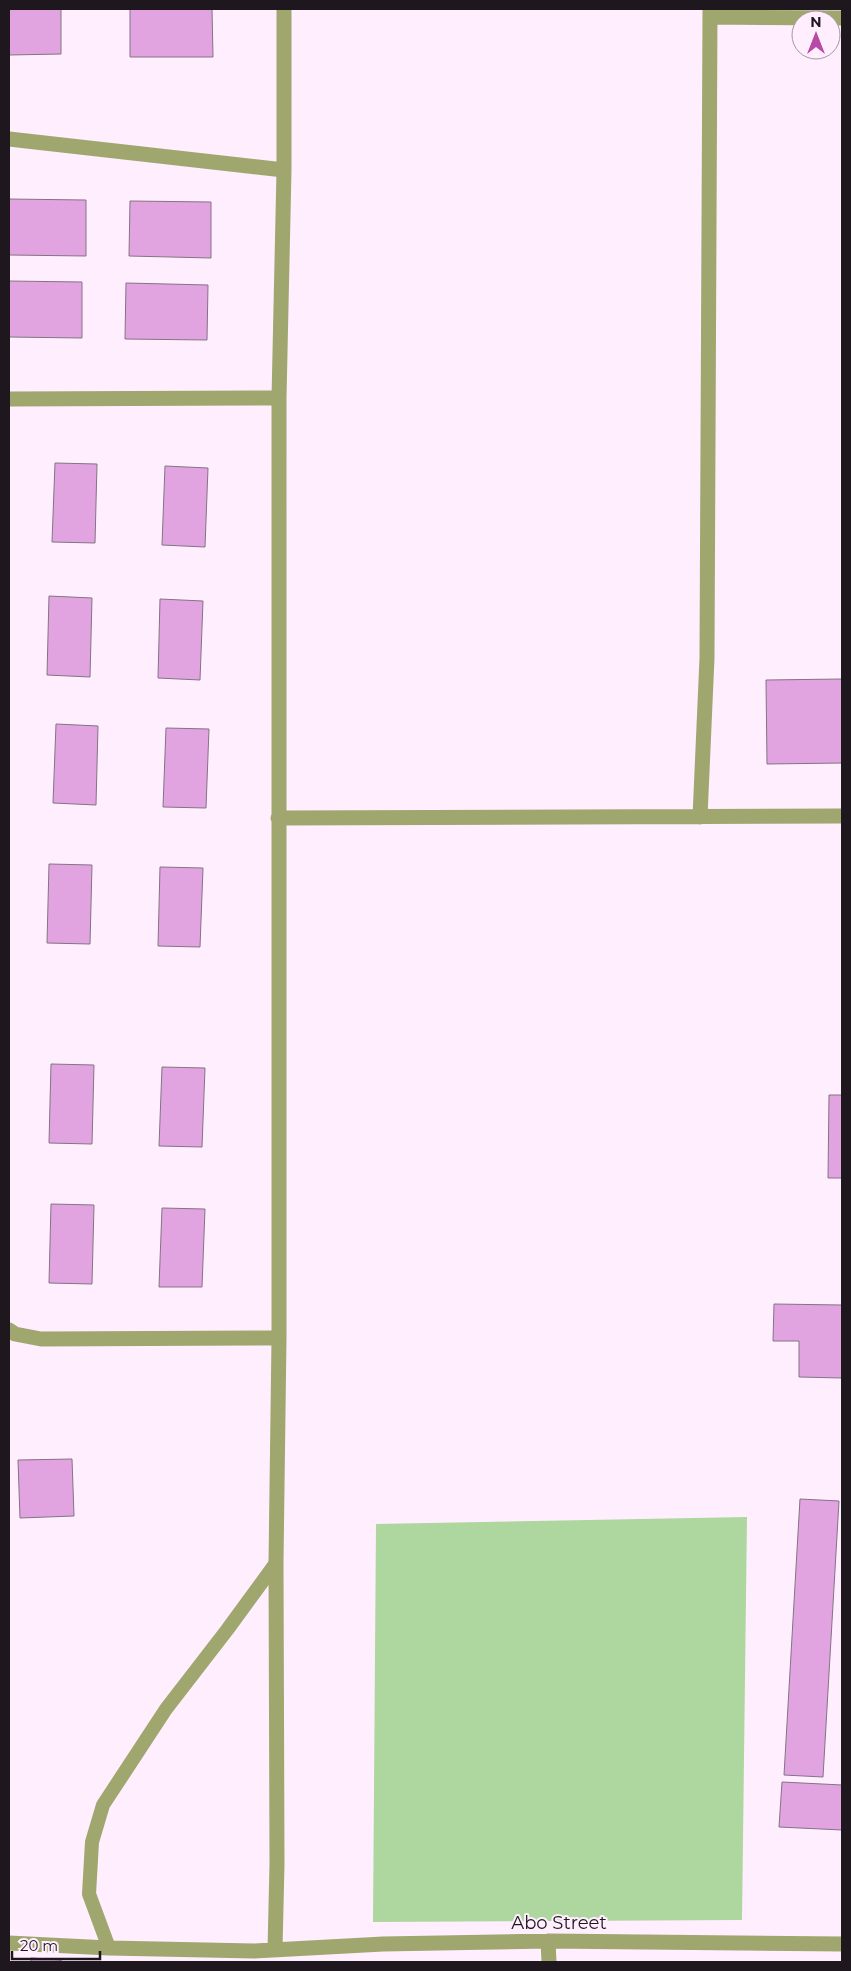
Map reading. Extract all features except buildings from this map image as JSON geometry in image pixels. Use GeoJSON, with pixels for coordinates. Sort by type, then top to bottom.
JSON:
{"type":"FeatureCollection","features":[{"type":"Feature","properties":{"kind":"street"},"geometry":{"type":"LineString","coordinates":[[276,1949],[276,1563],[279,1338],[279,398],[284,170],[284,9]]}},
{"type":"Feature","properties":{"kind":"street"},"geometry":{"type":"LineString","coordinates":[[700,816],[707,658],[710,13],[842,18]]}},
{"type":"Feature","properties":{"kind":"street"},"geometry":{"type":"LineString","coordinates":[[9,139],[284,170]]}},
{"type":"Feature","properties":{"kind":"street"},"geometry":{"type":"LineString","coordinates":[[9,399],[279,398]]}},
{"type":"Feature","properties":{"kind":"street"},"geometry":{"type":"LineString","coordinates":[[278,818],[842,816]]}},
{"type":"Feature","properties":{"kind":"street"},"geometry":{"type":"LineString","coordinates":[[9,1330],[15,1334],[41,1339],[279,1338]]}},
{"type":"Feature","properties":{"kind":"street"},"geometry":{"type":"LineString","coordinates":[[548,1941],[549,1962]]}},
{"type":"Feature","properties":{"kind":"street","name":"Abo Street"},"geometry":{"type":"LineString","coordinates":[[9,1943],[253,1957],[276,1949],[383,1944],[548,1941],[842,1944]]}},
{"type":"Feature","properties":{"kind":"lane"},"geometry":{"type":"LineString","coordinates":[[108,1948],[89,1894],[92,1842],[103,1806],[166,1708],[276,1563]]}},
{"type":"Feature","properties":{"kind":"green space"},"geometry":{"type":"Polygon","coordinates":[[[747,1517],[742,1920],[373,1922],[376,1524],[747,1517]]]}}]}
